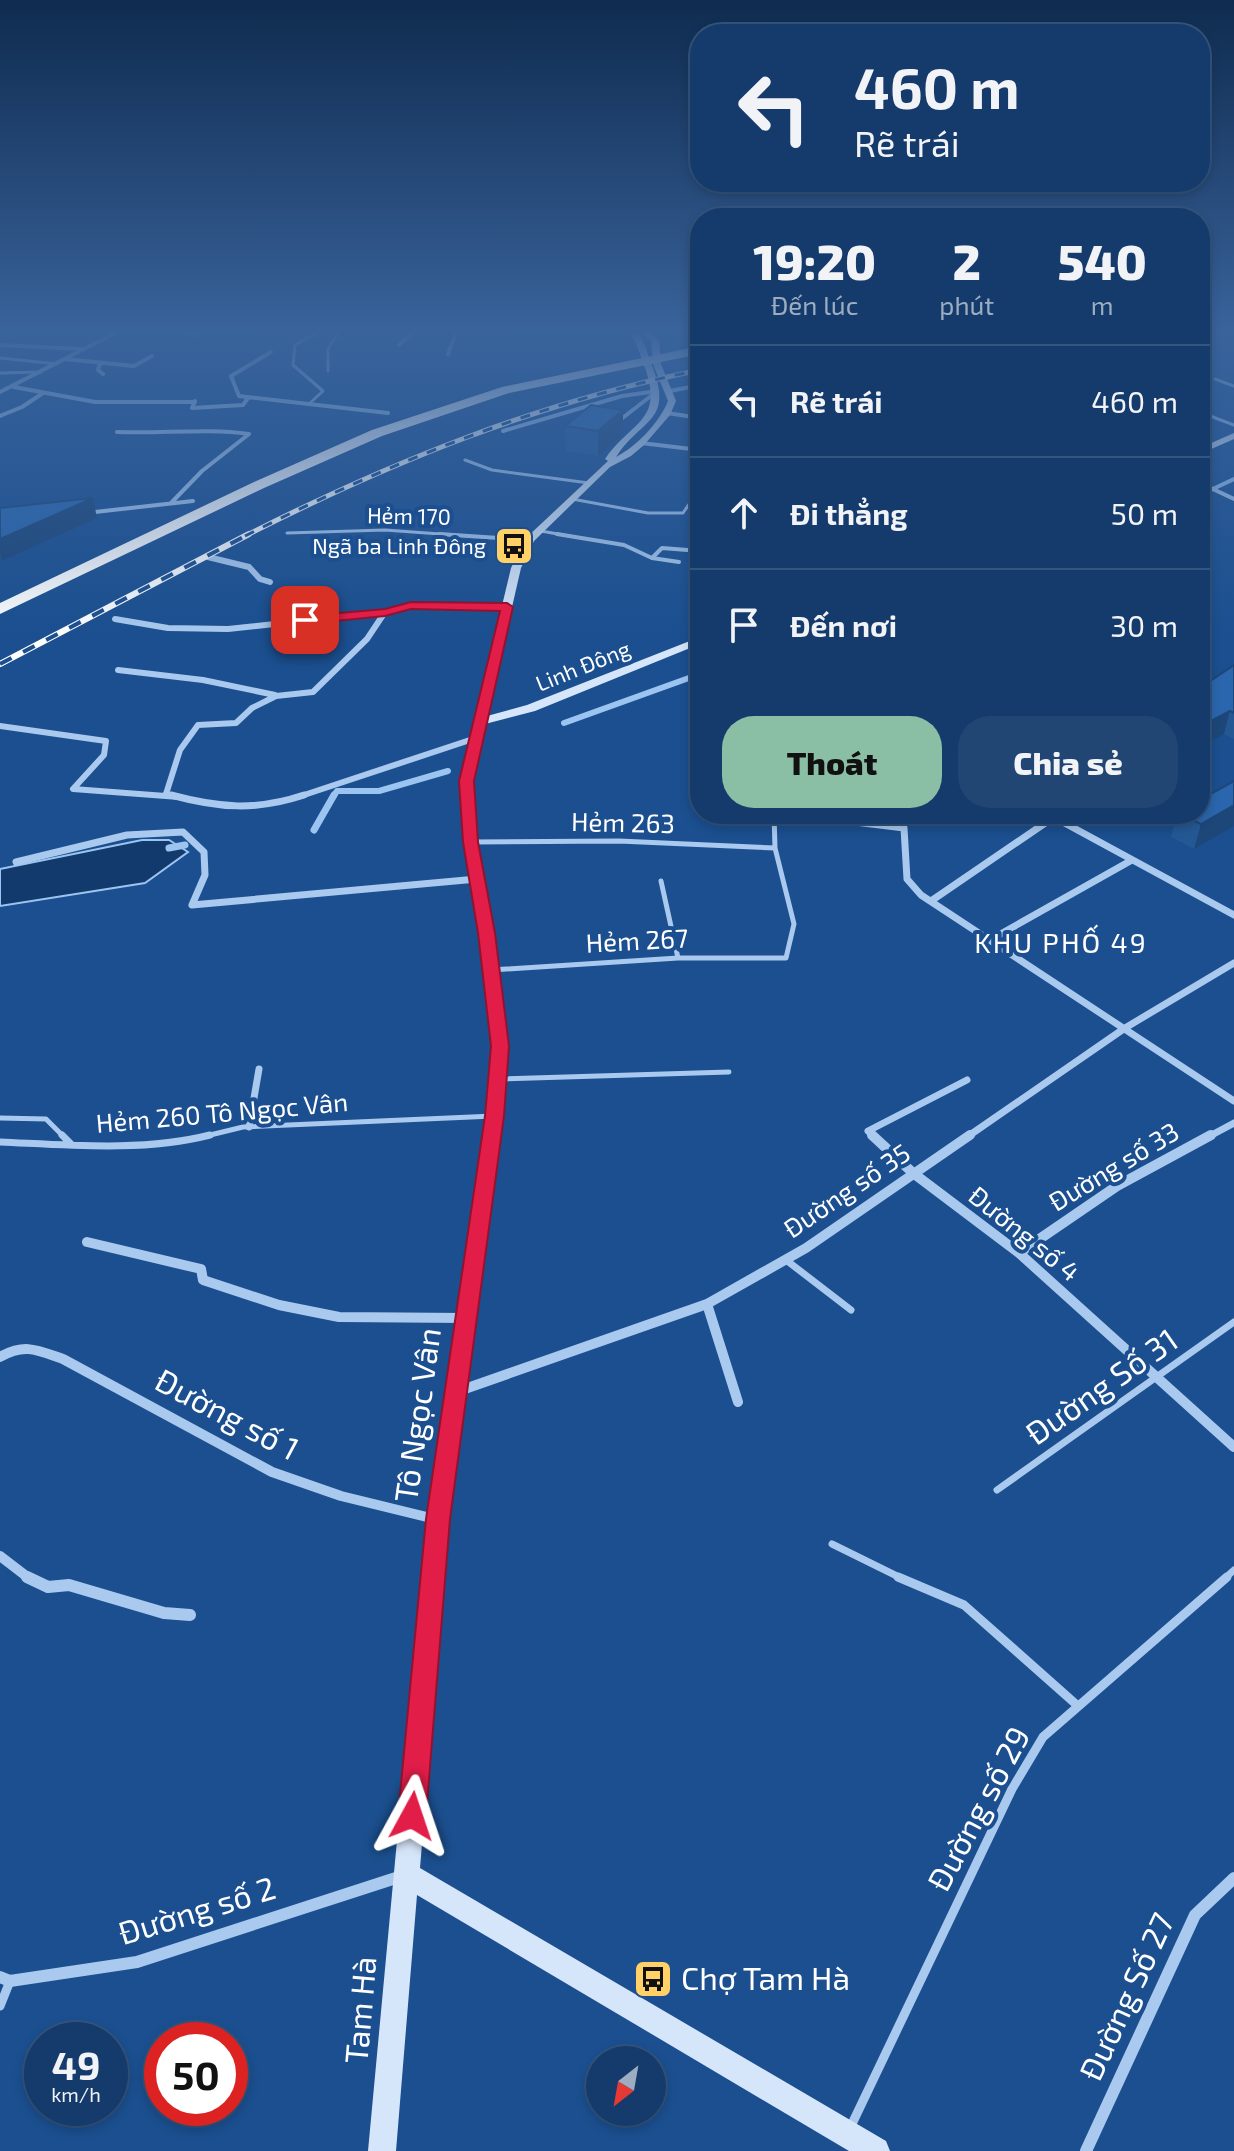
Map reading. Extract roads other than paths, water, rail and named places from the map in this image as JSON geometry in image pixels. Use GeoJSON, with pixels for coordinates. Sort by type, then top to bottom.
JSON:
{"type":"FeatureCollection","features":[{"type":"Feature","properties":{"kind":"highway"},"geometry":{"type":"LineString","coordinates":[[0,609],[285,473],[376,433]]}},
{"type":"Feature","properties":{"kind":"highway"},"geometry":{"type":"LineString","coordinates":[[0,592],[256,470]]}},
{"type":"Feature","properties":{"kind":"main road","name":"Tô Ngọc Vân"},"geometry":{"type":"LineString","coordinates":[[607,465],[611,454],[634,433]]}},
{"type":"Feature","properties":{"kind":"main road","name":"Tô Ngọc Vân"},"geometry":{"type":"LineString","coordinates":[[407,1875],[438,1519],[453,1393],[495,1116],[500,1046],[470,842],[466,781],[516,568],[530,540],[607,465],[628,454],[649,433]]}},
{"type":"Feature","properties":{"kind":"main road"},"geometry":{"type":"LineString","coordinates":[[1210,447],[1234,436]]}},
{"type":"Feature","properties":{"kind":"main road","name":"Linh Đông"},"geometry":{"type":"LineString","coordinates":[[477,730],[690,644]]}},
{"type":"Feature","properties":{"kind":"main road"},"geometry":{"type":"LineString","coordinates":[[407,1875],[876,2151]]}},
{"type":"Feature","properties":{"kind":"main road","name":"Tam Hà"},"geometry":{"type":"LineString","coordinates":[[382,2151],[407,1875]]}},
{"type":"Feature","properties":{"kind":"street"},"geometry":{"type":"LineString","coordinates":[[154,433],[176,433]]}},
{"type":"Feature","properties":{"kind":"street"},"geometry":{"type":"LineString","coordinates":[[171,503],[202,471],[247,433]]}},
{"type":"Feature","properties":{"kind":"street"},"geometry":{"type":"LineString","coordinates":[[641,443],[690,449]]}},
{"type":"Feature","properties":{"kind":"street"},"geometry":{"type":"LineString","coordinates":[[1210,488],[1234,499]]}},
{"type":"Feature","properties":{"kind":"street"},"geometry":{"type":"LineString","coordinates":[[74,514],[193,501]]}},
{"type":"Feature","properties":{"kind":"street"},"geometry":{"type":"LineString","coordinates":[[208,557],[249,567],[260,579],[270,582]]}},
{"type":"Feature","properties":{"kind":"street"},"geometry":{"type":"LineString","coordinates":[[115,619],[168,628],[228,629],[385,612],[411,606],[507,607]]}},
{"type":"Feature","properties":{"kind":"street"},"geometry":{"type":"LineString","coordinates":[[118,670],[203,680],[276,696],[313,692],[367,639],[385,612]]}},
{"type":"Feature","properties":{"kind":"street"},"geometry":{"type":"LineString","coordinates":[[166,794],[180,750],[198,725],[236,723],[252,708],[276,696]]}},
{"type":"Feature","properties":{"kind":"street"},"geometry":{"type":"LineString","coordinates":[[0,726],[106,741],[104,755],[73,789],[166,794],[205,804],[249,808],[296,798],[477,730]]}},
{"type":"Feature","properties":{"kind":"street"},"geometry":{"type":"LineString","coordinates":[[871,824],[904,828],[907,879],[931,901],[1234,1101]]}},
{"type":"Feature","properties":{"kind":"street"},"geometry":{"type":"LineString","coordinates":[[931,901],[1040,824]]}},
{"type":"Feature","properties":{"kind":"street"},"geometry":{"type":"LineString","coordinates":[[1066,824],[1234,915]]}},
{"type":"Feature","properties":{"kind":"street"},"geometry":{"type":"LineString","coordinates":[[16,862],[127,835],[183,832],[204,852],[205,875],[192,905],[477,879]]}},
{"type":"Feature","properties":{"kind":"street"},"geometry":{"type":"LineString","coordinates":[[990,940],[1132,860]]}},
{"type":"Feature","properties":{"kind":"street","name":"Đường số 35"},"geometry":{"type":"LineString","coordinates":[[453,1393],[707,1304],[786,1260],[1125,1028],[1234,963]]}},
{"type":"Feature","properties":{"kind":"street"},"geometry":{"type":"LineString","coordinates":[[249,1127],[259,1069]]}},
{"type":"Feature","properties":{"kind":"street","name":"Đường số 4"},"geometry":{"type":"LineString","coordinates":[[967,1080],[868,1131],[913,1173],[1019,1253],[1234,1447]]}},
{"type":"Feature","properties":{"kind":"street","name":"Đường số 33"},"geometry":{"type":"LineString","coordinates":[[1019,1253],[1117,1186],[1234,1123]]}},
{"type":"Feature","properties":{"kind":"street"},"geometry":{"type":"LineString","coordinates":[[87,1242],[201,1269],[203,1280],[313,1313],[372,1319],[466,1318]]}},
{"type":"Feature","properties":{"kind":"street"},"geometry":{"type":"LineString","coordinates":[[707,1304],[738,1402]]}},
{"type":"Feature","properties":{"kind":"street","name":"Đường số 1"},"geometry":{"type":"LineString","coordinates":[[0,1357],[16,1348],[33,1349],[112,1382],[249,1462],[324,1493],[438,1519]]}},
{"type":"Feature","properties":{"kind":"street"},"geometry":{"type":"LineString","coordinates":[[0,1556],[32,1580],[48,1587],[69,1585],[164,1613],[190,1615]]}},
{"type":"Feature","properties":{"kind":"street","name":"Đường số 2"},"geometry":{"type":"LineString","coordinates":[[5,1979],[137,1962],[407,1875]]}},
{"type":"Feature","properties":{"kind":"street","name":"Đường Số 27"},"geometry":{"type":"LineString","coordinates":[[1086,2151],[1195,1915],[1234,1878]]}},
{"type":"Feature","properties":{"kind":"lane"},"geometry":{"type":"LineString","coordinates":[[465,460],[492,470],[589,483]]}},
{"type":"Feature","properties":{"kind":"lane"},"geometry":{"type":"LineString","coordinates":[[572,499],[648,513],[683,513],[690,503]]}},
{"type":"Feature","properties":{"kind":"lane","name":"Hẻm 170"},"geometry":{"type":"LineString","coordinates":[[287,533],[385,530],[530,540]]}},
{"type":"Feature","properties":{"kind":"lane"},"geometry":{"type":"LineString","coordinates":[[541,531],[624,545],[652,558],[679,562]]}},
{"type":"Feature","properties":{"kind":"lane"},"geometry":{"type":"LineString","coordinates":[[652,558],[662,548],[690,550]]}},
{"type":"Feature","properties":{"kind":"lane"},"geometry":{"type":"LineString","coordinates":[[774,824],[775,848]]}},
{"type":"Feature","properties":{"kind":"lane","name":"Hẻm 263"},"geometry":{"type":"LineString","coordinates":[[470,842],[619,841],[775,848]]}},
{"type":"Feature","properties":{"kind":"lane","name":"Hẻm 267"},"geometry":{"type":"LineString","coordinates":[[491,970],[678,958],[786,958],[794,924],[775,848]]}},
{"type":"Feature","properties":{"kind":"lane"},"geometry":{"type":"LineString","coordinates":[[661,881],[678,958]]}},
{"type":"Feature","properties":{"kind":"lane"},"geometry":{"type":"LineString","coordinates":[[498,1079],[729,1072]]}},
{"type":"Feature","properties":{"kind":"lane","name":"Hẻm 260 Tô Ngọc Vân"},"geometry":{"type":"LineString","coordinates":[[0,1142],[72,1145],[182,1142],[249,1127],[495,1116]]}},
{"type":"Feature","properties":{"kind":"lane"},"geometry":{"type":"LineString","coordinates":[[0,1118],[46,1119],[72,1145]]}},
{"type":"Feature","properties":{"kind":"lane"},"geometry":{"type":"LineString","coordinates":[[786,1260],[851,1310]]}},
{"type":"Feature","properties":{"kind":"lane","name":"Đường Số 31"},"geometry":{"type":"LineString","coordinates":[[997,1490],[1234,1322]]}},
{"type":"Feature","properties":{"kind":"lane"},"geometry":{"type":"LineString","coordinates":[[832,1544],[964,1605],[1078,1706]]}},
{"type":"Feature","properties":{"kind":"lane","name":"Đường số 29"},"geometry":{"type":"LineString","coordinates":[[847,2132],[1012,1789],[1043,1737],[1234,1570]]}},
{"type":"Feature","properties":{"kind":"lane"},"geometry":{"type":"LineString","coordinates":[[0,2006],[5,1979]]}},
{"type":"Feature","properties":{"kind":"water"},"geometry":{"type":"Polygon","coordinates":[[[142,840],[169,840],[188,852],[145,883],[0,906],[0,869],[142,840]]]}},
{"type":"Feature","properties":{"kind":"waterway"},"geometry":{"type":"LineString","coordinates":[[1210,490],[1234,479]]}},
{"type":"Feature","properties":{"kind":"waterway"},"geometry":{"type":"LineString","coordinates":[[564,723],[690,678]]}},
{"type":"Feature","properties":{"kind":"waterway"},"geometry":{"type":"LineString","coordinates":[[333,797],[337,791],[379,791],[448,771]]}},
{"type":"Feature","properties":{"kind":"waterway"},"geometry":{"type":"LineString","coordinates":[[314,830],[334,795]]}},
{"type":"Feature","properties":{"kind":"waterway"},"geometry":{"type":"LineString","coordinates":[[169,848],[185,845]]}},
{"type":"Feature","properties":{"kind":"railway"},"geometry":{"type":"LineString","coordinates":[[248,535],[355,483],[477,433]]}},
{"type":"Feature","properties":{"kind":"railway"},"geometry":{"type":"LineString","coordinates":[[0,664],[248,535]]}},
{"type":"Feature","properties":{"kind":"place","name":"Ngã ba Linh Đông"},"geometry":{"type":"Point","coordinates":[514,546]}},
{"type":"Feature","properties":{"kind":"place","name":"Chợ Tam Hà"},"geometry":{"type":"Point","coordinates":[653,1979]}},
{"type":"Feature","properties":{"kind":"district","name":"KHU PHỐ 49"},"geometry":{"type":"Point","coordinates":[1061,943]}}]}
